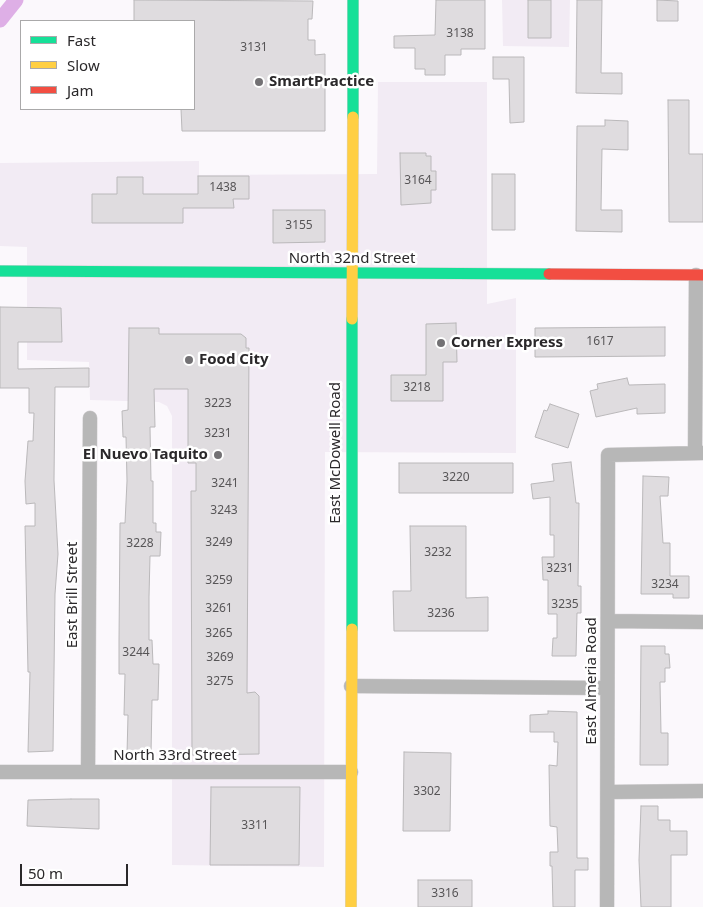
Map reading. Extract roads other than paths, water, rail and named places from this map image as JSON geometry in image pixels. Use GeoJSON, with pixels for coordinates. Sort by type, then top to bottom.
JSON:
{"type":"FeatureCollection","features":[{"type":"Feature","properties":{"kind":"main road","name":"East McDowell Road"},"geometry":{"type":"LineString","coordinates":[[351,907],[351,274],[354,0]]}},
{"type":"Feature","properties":{"kind":"main road","name":"North 32nd Street"},"geometry":{"type":"LineString","coordinates":[[0,271],[700,275]]}},
{"type":"Feature","properties":{"kind":"street"},"geometry":{"type":"LineString","coordinates":[[699,453],[700,275]]}},
{"type":"Feature","properties":{"kind":"street","name":"East Brill Street"},"geometry":{"type":"LineString","coordinates":[[88,772],[90,418]]}},
{"type":"Feature","properties":{"kind":"street","name":"East Almeria Road"},"geometry":{"type":"LineString","coordinates":[[607,907],[608,455],[699,453]]}},
{"type":"Feature","properties":{"kind":"street"},"geometry":{"type":"LineString","coordinates":[[608,622],[703,622]]}},
{"type":"Feature","properties":{"kind":"street"},"geometry":{"type":"LineString","coordinates":[[351,686],[607,688]]}},
{"type":"Feature","properties":{"kind":"street","name":"North 33rd Street"},"geometry":{"type":"LineString","coordinates":[[0,772],[351,772]]}},
{"type":"Feature","properties":{"kind":"street"},"geometry":{"type":"LineString","coordinates":[[608,792],[703,791]]}},
{"type":"Feature","properties":{"kind":"waterway"},"geometry":{"type":"LineString","coordinates":[[0,20],[16,0]]}},
{"type":"Feature","properties":{"kind":"place","name":"SmartPractice"},"geometry":{"type":"Point","coordinates":[259,82]}},
{"type":"Feature","properties":{"kind":"place","name":"Corner Express"},"geometry":{"type":"Point","coordinates":[441,343]}},
{"type":"Feature","properties":{"kind":"place","name":"Food City"},"geometry":{"type":"Point","coordinates":[189,360]}},
{"type":"Feature","properties":{"kind":"place","name":"El Nuevo Taquito"},"geometry":{"type":"Point","coordinates":[218,455]}}]}
